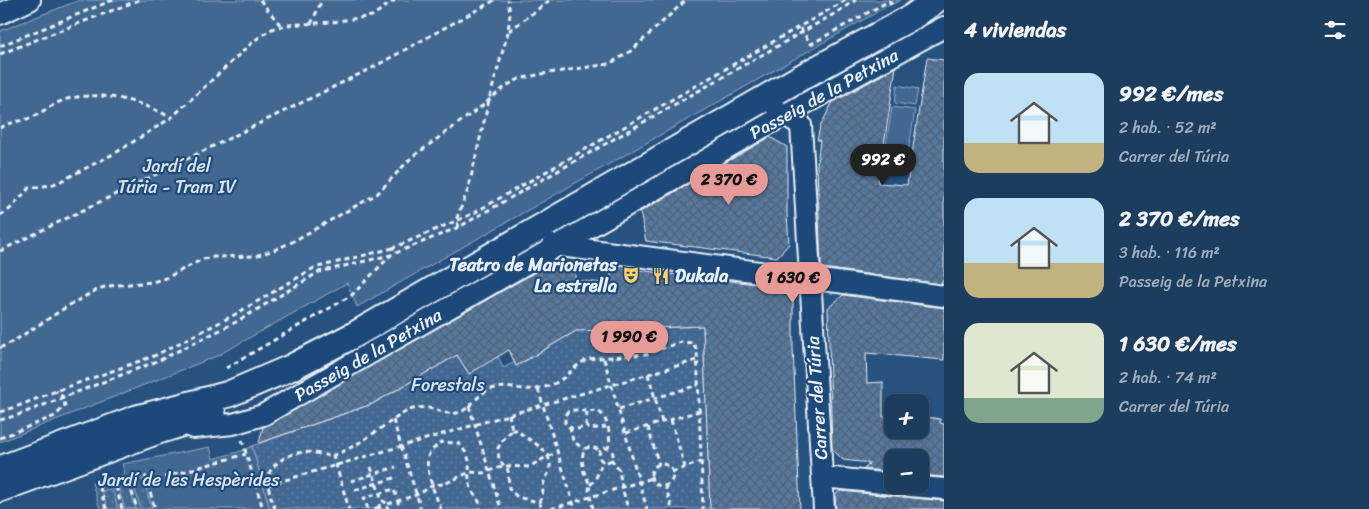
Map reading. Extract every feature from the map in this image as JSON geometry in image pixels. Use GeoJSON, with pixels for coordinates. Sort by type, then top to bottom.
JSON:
{"type":"FeatureCollection","features":[{"type":"Feature","properties":{"kind":"main road","name":"Passeig de la Petxina"},"geometry":{"type":"LineString","coordinates":[[0,469],[137,418],[229,394],[283,371],[354,335],[760,101],[902,12],[936,0]]}},
{"type":"Feature","properties":{"kind":"main road","name":"Passeig de la Petxina"},"geometry":{"type":"LineString","coordinates":[[0,489],[158,431],[233,408],[276,388],[354,335]]}},
{"type":"Feature","properties":{"kind":"street","name":"Passeig de la Petxina"},"geometry":{"type":"LineString","coordinates":[[902,12],[941,0]]}},
{"type":"Feature","properties":{"kind":"street"},"geometry":{"type":"LineString","coordinates":[[0,14],[28,1]]}},
{"type":"Feature","properties":{"kind":"street","name":"Passeig de la Petxina"},"geometry":{"type":"LineString","coordinates":[[87,457],[188,429],[233,424],[263,415],[786,114],[944,27]]}},
{"type":"Feature","properties":{"kind":"street","name":"Carrer del Túria"},"geometry":{"type":"LineString","coordinates":[[760,101],[786,114],[801,125],[824,509]]}},
{"type":"Feature","properties":{"kind":"street"},"geometry":{"type":"LineString","coordinates":[[527,236],[556,246],[944,296]]}},
{"type":"Feature","properties":{"kind":"street"},"geometry":{"type":"LineString","coordinates":[[823,477],[884,483]]}},
{"type":"Feature","properties":{"kind":"street"},"geometry":{"type":"LineString","coordinates":[[929,488],[944,490]]}},
{"type":"Feature","properties":{"kind":"path"},"geometry":{"type":"LineString","coordinates":[[0,46],[113,0]]}},
{"type":"Feature","properties":{"kind":"path"},"geometry":{"type":"LineString","coordinates":[[0,54],[139,0]]}},
{"type":"Feature","properties":{"kind":"path"},"geometry":{"type":"LineString","coordinates":[[260,0],[282,27]]}},
{"type":"Feature","properties":{"kind":"path"},"geometry":{"type":"LineString","coordinates":[[311,24],[322,0]]}},
{"type":"Feature","properties":{"kind":"path"},"geometry":{"type":"LineString","coordinates":[[0,215],[10,209],[29,188],[51,185],[62,181],[117,152],[171,118],[256,40],[272,30],[282,27],[372,16],[395,0]]}},
{"type":"Feature","properties":{"kind":"path"},"geometry":{"type":"LineString","coordinates":[[0,251],[372,68],[495,0]]}},
{"type":"Feature","properties":{"kind":"path"},"geometry":{"type":"LineString","coordinates":[[459,227],[456,220],[468,190],[489,100],[508,32],[510,13],[508,0]]}},
{"type":"Feature","properties":{"kind":"path"},"geometry":{"type":"LineString","coordinates":[[508,32],[550,0]]}},
{"type":"Feature","properties":{"kind":"path"},"geometry":{"type":"LineString","coordinates":[[0,348],[98,289],[108,286],[152,282],[166,278],[203,259],[255,256],[292,242],[376,194],[411,158],[506,86],[519,79],[542,74],[610,64],[632,51],[686,0]]}},
{"type":"Feature","properties":{"kind":"path"},"geometry":{"type":"LineString","coordinates":[[0,412],[154,356],[234,315],[314,268],[393,248],[472,214],[846,0]]}},
{"type":"Feature","properties":{"kind":"path"},"geometry":{"type":"LineString","coordinates":[[0,420],[18,415],[160,360],[238,321],[319,272],[391,255],[459,227],[856,0]]}},
{"type":"Feature","properties":{"kind":"path"},"geometry":{"type":"LineString","coordinates":[[800,28],[811,44],[889,1],[902,12]]}},
{"type":"Feature","properties":{"kind":"path"},"geometry":{"type":"LineString","coordinates":[[0,128],[30,118],[54,104],[68,99],[89,97],[130,100],[150,107],[171,118]]}},
{"type":"Feature","properties":{"kind":"path"},"geometry":{"type":"LineString","coordinates":[[226,368],[352,295],[391,255],[393,248]]}},
{"type":"Feature","properties":{"kind":"path"},"geometry":{"type":"LineString","coordinates":[[275,509],[268,485],[268,476],[272,468],[284,457],[304,452],[333,455],[414,408],[432,407],[454,414],[462,412],[489,389],[502,386],[538,389],[560,381],[588,359],[646,354],[681,342],[687,342],[693,343],[696,346],[703,509]]}},
{"type":"Feature","properties":{"kind":"path"},"geometry":{"type":"LineString","coordinates":[[604,359],[647,509]]}},
{"type":"Feature","properties":{"kind":"path"},"geometry":{"type":"LineString","coordinates":[[268,485],[697,360]]}},
{"type":"Feature","properties":{"kind":"path"},"geometry":{"type":"LineString","coordinates":[[648,374],[662,422]]}},
{"type":"Feature","properties":{"kind":"path"},"geometry":{"type":"LineString","coordinates":[[618,409],[698,385]]}},
{"type":"Feature","properties":{"kind":"path"},"geometry":{"type":"LineString","coordinates":[[538,389],[574,509]]}},
{"type":"Feature","properties":{"kind":"path"},"geometry":{"type":"LineString","coordinates":[[0,438],[55,416],[65,406],[63,397],[56,391]]}},
{"type":"Feature","properties":{"kind":"path"},"geometry":{"type":"LineString","coordinates":[[469,406],[501,509]]}},
{"type":"Feature","properties":{"kind":"path"},"geometry":{"type":"LineString","coordinates":[[586,425],[577,430],[570,428],[565,423],[567,412],[577,409],[602,413],[611,436],[608,448]]}},
{"type":"Feature","properties":{"kind":"path"},"geometry":{"type":"LineString","coordinates":[[626,433],[699,411]]}},
{"type":"Feature","properties":{"kind":"path"},"geometry":{"type":"LineString","coordinates":[[587,412],[586,425],[589,429],[606,427]]}},
{"type":"Feature","properties":{"kind":"path"},"geometry":{"type":"LineString","coordinates":[[509,414],[512,430]]}},
{"type":"Feature","properties":{"kind":"path"},"geometry":{"type":"LineString","coordinates":[[393,420],[420,509]]}},
{"type":"Feature","properties":{"kind":"path"},"geometry":{"type":"LineString","coordinates":[[671,420],[685,467]]}},
{"type":"Feature","properties":{"kind":"path"},"geometry":{"type":"LineString","coordinates":[[648,427],[659,465]]}},
{"type":"Feature","properties":{"kind":"path"},"geometry":{"type":"LineString","coordinates":[[570,428],[573,441],[584,449]]}},
{"type":"Feature","properties":{"kind":"path"},"geometry":{"type":"LineString","coordinates":[[512,430],[517,430],[521,435],[533,441],[548,456],[550,471],[544,480],[543,495],[539,502]]}},
{"type":"Feature","properties":{"kind":"path"},"geometry":{"type":"LineString","coordinates":[[512,430],[502,440],[498,448],[498,455],[508,470],[509,488],[522,499],[539,502]]}},
{"type":"Feature","properties":{"kind":"path"},"geometry":{"type":"LineString","coordinates":[[239,432],[263,509]]}},
{"type":"Feature","properties":{"kind":"path"},"geometry":{"type":"LineString","coordinates":[[438,435],[441,442]]}},
{"type":"Feature","properties":{"kind":"path"},"geometry":{"type":"LineString","coordinates":[[442,509],[437,500],[427,460],[430,453],[441,442],[458,443],[469,457],[471,489],[479,498],[480,509]]}},
{"type":"Feature","properties":{"kind":"path"},"geometry":{"type":"LineString","coordinates":[[584,449],[591,447],[600,451]]}},
{"type":"Feature","properties":{"kind":"path"},"geometry":{"type":"LineString","coordinates":[[600,451],[608,448]]}},
{"type":"Feature","properties":{"kind":"path"},"geometry":{"type":"LineString","coordinates":[[608,448],[613,453],[612,459],[619,470],[628,509]]}},
{"type":"Feature","properties":{"kind":"path"},"geometry":{"type":"LineString","coordinates":[[584,449],[582,459],[584,472],[590,484],[590,497],[593,509]]}},
{"type":"Feature","properties":{"kind":"path"},"geometry":{"type":"LineString","coordinates":[[600,451],[599,456],[603,461],[608,462],[612,459]]}},
{"type":"Feature","properties":{"kind":"path"},"geometry":{"type":"LineString","coordinates":[[372,467],[382,501],[388,504],[416,496],[433,484],[444,484],[470,472],[489,472],[504,466],[529,467],[548,456],[558,453]]}},
{"type":"Feature","properties":{"kind":"path"},"geometry":{"type":"LineString","coordinates":[[147,482],[246,454]]}},
{"type":"Feature","properties":{"kind":"path"},"geometry":{"type":"LineString","coordinates":[[333,455],[349,509]]}},
{"type":"Feature","properties":{"kind":"path"},"geometry":{"type":"LineString","coordinates":[[590,484],[595,480],[603,461]]}},
{"type":"Feature","properties":{"kind":"path"},"geometry":{"type":"LineString","coordinates":[[672,472],[701,462]]}},
{"type":"Feature","properties":{"kind":"path"},"geometry":{"type":"LineString","coordinates":[[659,465],[668,466],[672,472],[671,481],[661,486],[655,483],[651,474],[654,468],[659,465]]}},
{"type":"Feature","properties":{"kind":"path"},"geometry":{"type":"LineString","coordinates":[[351,480],[396,467]]}},
{"type":"Feature","properties":{"kind":"path"},"geometry":{"type":"LineString","coordinates":[[106,509],[100,488],[145,475],[155,509]]}},
{"type":"Feature","properties":{"kind":"path"},"geometry":{"type":"LineString","coordinates":[[355,490],[397,477]]}},
{"type":"Feature","properties":{"kind":"path"},"geometry":{"type":"LineString","coordinates":[[551,509],[652,478]]}},
{"type":"Feature","properties":{"kind":"path"},"geometry":{"type":"LineString","coordinates":[[128,479],[137,509]]}},
{"type":"Feature","properties":{"kind":"path"},"geometry":{"type":"LineString","coordinates":[[115,483],[122,509]]}},
{"type":"Feature","properties":{"kind":"path"},"geometry":{"type":"LineString","coordinates":[[665,485],[672,509]]}},
{"type":"Feature","properties":{"kind":"path"},"geometry":{"type":"LineString","coordinates":[[368,509],[364,498],[394,489],[400,509]]}},
{"type":"Feature","properties":{"kind":"path"},"geometry":{"type":"LineString","coordinates":[[374,509],[380,508],[379,504],[382,501]]}},
{"type":"Feature","properties":{"kind":"path"},"geometry":{"type":"LineString","coordinates":[[539,502],[542,509]]}},
{"type":"Feature","properties":{"kind":"path"},"geometry":{"type":"LineString","coordinates":[[387,509],[388,504]]}},
{"type":"Feature","properties":{"kind":"green space","name":"Jardí del Túria - Tram IV"},"geometry":{"type":"Polygon","coordinates":[[[80,0],[901,0],[357,307],[347,283],[217,356],[0,442],[0,31],[80,0]]]}},
{"type":"Feature","properties":{"kind":"green space"},"geometry":{"type":"Polygon","coordinates":[[[897,85],[918,89],[915,106],[895,103],[897,85]]]}},
{"type":"Feature","properties":{"kind":"green space"},"geometry":{"type":"Polygon","coordinates":[[[892,107],[915,110],[906,166],[883,163],[892,107]]]}},
{"type":"Feature","properties":{"kind":"green space","name":"Forestals"},"geometry":{"type":"Polygon","coordinates":[[[703,326],[710,509],[270,509],[252,446],[373,404],[457,355],[469,374],[498,356],[503,368],[515,362],[517,366],[576,331],[703,326]]]}},
{"type":"Feature","properties":{"kind":"green space","name":"Jardí de les Hespèrides"},"geometry":{"type":"Polygon","coordinates":[[[252,446],[270,509],[100,509],[92,483],[125,474],[122,464],[210,447],[213,459],[245,450],[252,446]]]}},
{"type":"Feature","properties":{"kind":"green space"},"geometry":{"type":"Polygon","coordinates":[[[143,479],[152,509],[141,509],[133,482],[143,479]]]}},
{"type":"Feature","properties":{"kind":"green space"},"geometry":{"type":"Polygon","coordinates":[[[128,483],[136,509],[125,509],[118,486],[128,483]]]}},
{"type":"Feature","properties":{"kind":"green space"},"geometry":{"type":"Polygon","coordinates":[[[112,489],[118,509],[108,509],[102,491],[112,489]]]}},
{"type":"Feature","properties":{"kind":"building"},"geometry":{"type":"Polygon","coordinates":[[[927,58],[944,60],[944,282],[942,281],[941,284],[823,268],[821,266],[817,165],[820,140],[817,140],[820,127],[832,103],[896,67],[878,183],[907,185],[927,58]]]}},
{"type":"Feature","properties":{"kind":"building"},"geometry":{"type":"Polygon","coordinates":[[[770,137],[787,147],[789,244],[777,257],[646,241],[640,212],[770,137]]]}},
{"type":"Feature","properties":{"kind":"building"},"geometry":{"type":"Polygon","coordinates":[[[555,261],[575,263],[575,280],[611,284],[611,267],[781,287],[793,300],[793,348],[800,509],[710,509],[703,326],[576,331],[516,366],[509,350],[469,374],[457,355],[372,404],[259,443],[263,427],[555,261]]]}},
{"type":"Feature","properties":{"kind":"building"},"geometry":{"type":"Polygon","coordinates":[[[843,295],[944,308],[944,360],[866,353],[867,383],[883,382],[884,439],[929,439],[929,417],[940,419],[940,423],[944,424],[944,477],[929,476],[929,449],[884,449],[884,471],[864,469],[870,463],[843,460],[832,449],[828,308],[843,295]]]}},
{"type":"Feature","properties":{"kind":"building"},"geometry":{"type":"Polygon","coordinates":[[[840,491],[944,501],[944,509],[836,509],[835,495],[840,491]]]}},
{"type":"Feature","properties":{"kind":"place","name":"Teatro de Marionetas La estrella"},"geometry":{"type":"Point","coordinates":[631,275]}},
{"type":"Feature","properties":{"kind":"place","name":"Dukala"},"geometry":{"type":"Point","coordinates":[661,276]}}]}
